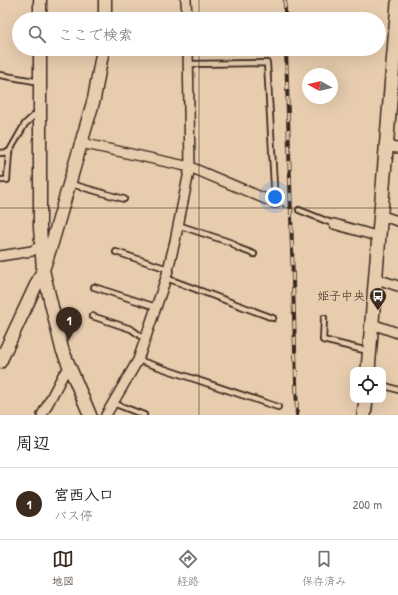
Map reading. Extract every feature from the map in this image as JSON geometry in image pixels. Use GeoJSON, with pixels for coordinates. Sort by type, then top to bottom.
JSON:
{"type":"FeatureCollection","features":[{"type":"Feature","properties":{"kind":"main road"},"geometry":{"type":"LineString","coordinates":[[368,367],[382,216],[392,147],[398,3]]}},
{"type":"Feature","properties":{"kind":"main road"},"geometry":{"type":"LineString","coordinates":[[364,415],[366,403]]}},
{"type":"Feature","properties":{"kind":"street"},"geometry":{"type":"LineString","coordinates":[[40,0],[40,12]]}},
{"type":"Feature","properties":{"kind":"street"},"geometry":{"type":"LineString","coordinates":[[105,12],[106,0]]}},
{"type":"Feature","properties":{"kind":"street"},"geometry":{"type":"LineString","coordinates":[[186,0],[187,12]]}},
{"type":"Feature","properties":{"kind":"street"},"geometry":{"type":"LineString","coordinates":[[40,56],[40,246],[43,270],[56,329],[69,369],[90,415]]}},
{"type":"Feature","properties":{"kind":"street"},"geometry":{"type":"LineString","coordinates":[[0,362],[43,270],[94,99],[102,56]]}},
{"type":"Feature","properties":{"kind":"street"},"geometry":{"type":"LineString","coordinates":[[106,415],[138,360],[167,274],[190,167],[188,56]]}},
{"type":"Feature","properties":{"kind":"street"},"geometry":{"type":"LineString","coordinates":[[81,143],[190,167],[275,203]]}},
{"type":"Feature","properties":{"kind":"street"},"geometry":{"type":"LineString","coordinates":[[382,216],[398,221]]}},
{"type":"Feature","properties":{"kind":"street"},"geometry":{"type":"LineString","coordinates":[[334,224],[380,237]]}},
{"type":"Feature","properties":{"kind":"street"},"geometry":{"type":"LineString","coordinates":[[0,256],[32,251],[40,246]]}},
{"type":"Feature","properties":{"kind":"street"},"geometry":{"type":"LineString","coordinates":[[377,279],[398,286]]}},
{"type":"Feature","properties":{"kind":"street"},"geometry":{"type":"LineString","coordinates":[[372,324],[398,333]]}},
{"type":"Feature","properties":{"kind":"street"},"geometry":{"type":"LineString","coordinates":[[42,415],[63,375],[69,369]]}},
{"type":"Feature","properties":{"kind":"lane"},"geometry":{"type":"LineString","coordinates":[[188,64],[267,63],[275,203]]}},
{"type":"Feature","properties":{"kind":"lane"},"geometry":{"type":"LineString","coordinates":[[0,75],[40,82]]}},
{"type":"Feature","properties":{"kind":"lane"},"geometry":{"type":"LineString","coordinates":[[0,180],[7,180],[9,152],[25,124],[40,111]]}},
{"type":"Feature","properties":{"kind":"lane"},"geometry":{"type":"LineString","coordinates":[[0,152],[9,152]]}},
{"type":"Feature","properties":{"kind":"lane"},"geometry":{"type":"LineString","coordinates":[[69,184],[124,199]]}},
{"type":"Feature","properties":{"kind":"lane"},"geometry":{"type":"LineString","coordinates":[[299,210],[334,224]]}},
{"type":"Feature","properties":{"kind":"lane"},"geometry":{"type":"LineString","coordinates":[[178,225],[232,243],[238,248],[254,254]]}},
{"type":"Feature","properties":{"kind":"lane"},"geometry":{"type":"LineString","coordinates":[[116,252],[274,318]]}},
{"type":"Feature","properties":{"kind":"lane"},"geometry":{"type":"LineString","coordinates":[[94,287],[156,306]]}},
{"type":"Feature","properties":{"kind":"lane"},"geometry":{"type":"LineString","coordinates":[[92,316],[131,329],[145,339]]}},
{"type":"Feature","properties":{"kind":"lane"},"geometry":{"type":"LineString","coordinates":[[324,318],[323,340],[370,352]]}},
{"type":"Feature","properties":{"kind":"lane"},"geometry":{"type":"LineString","coordinates":[[138,360],[278,407]]}},
{"type":"Feature","properties":{"kind":"lane"},"geometry":{"type":"LineString","coordinates":[[386,386],[398,390]]}},
{"type":"Feature","properties":{"kind":"lane"},"geometry":{"type":"LineString","coordinates":[[112,403],[144,415]]}},
{"type":"Feature","properties":{"kind":"path"},"geometry":{"type":"LineString","coordinates":[[275,203],[299,210]]}},
{"type":"Feature","properties":{"kind":"railway"},"geometry":{"type":"LineString","coordinates":[[285,0],[285,12]]}},
{"type":"Feature","properties":{"kind":"railway"},"geometry":{"type":"LineString","coordinates":[[286,56],[297,415]]}},
{"type":"Feature","properties":{"kind":"place","name":"姫子中央"},"geometry":{"type":"Point","coordinates":[378,311]}},
{"type":"Feature","properties":{"kind":"place","name":"宮西入口"},"geometry":{"type":"Point","coordinates":[69,340]}}]}
